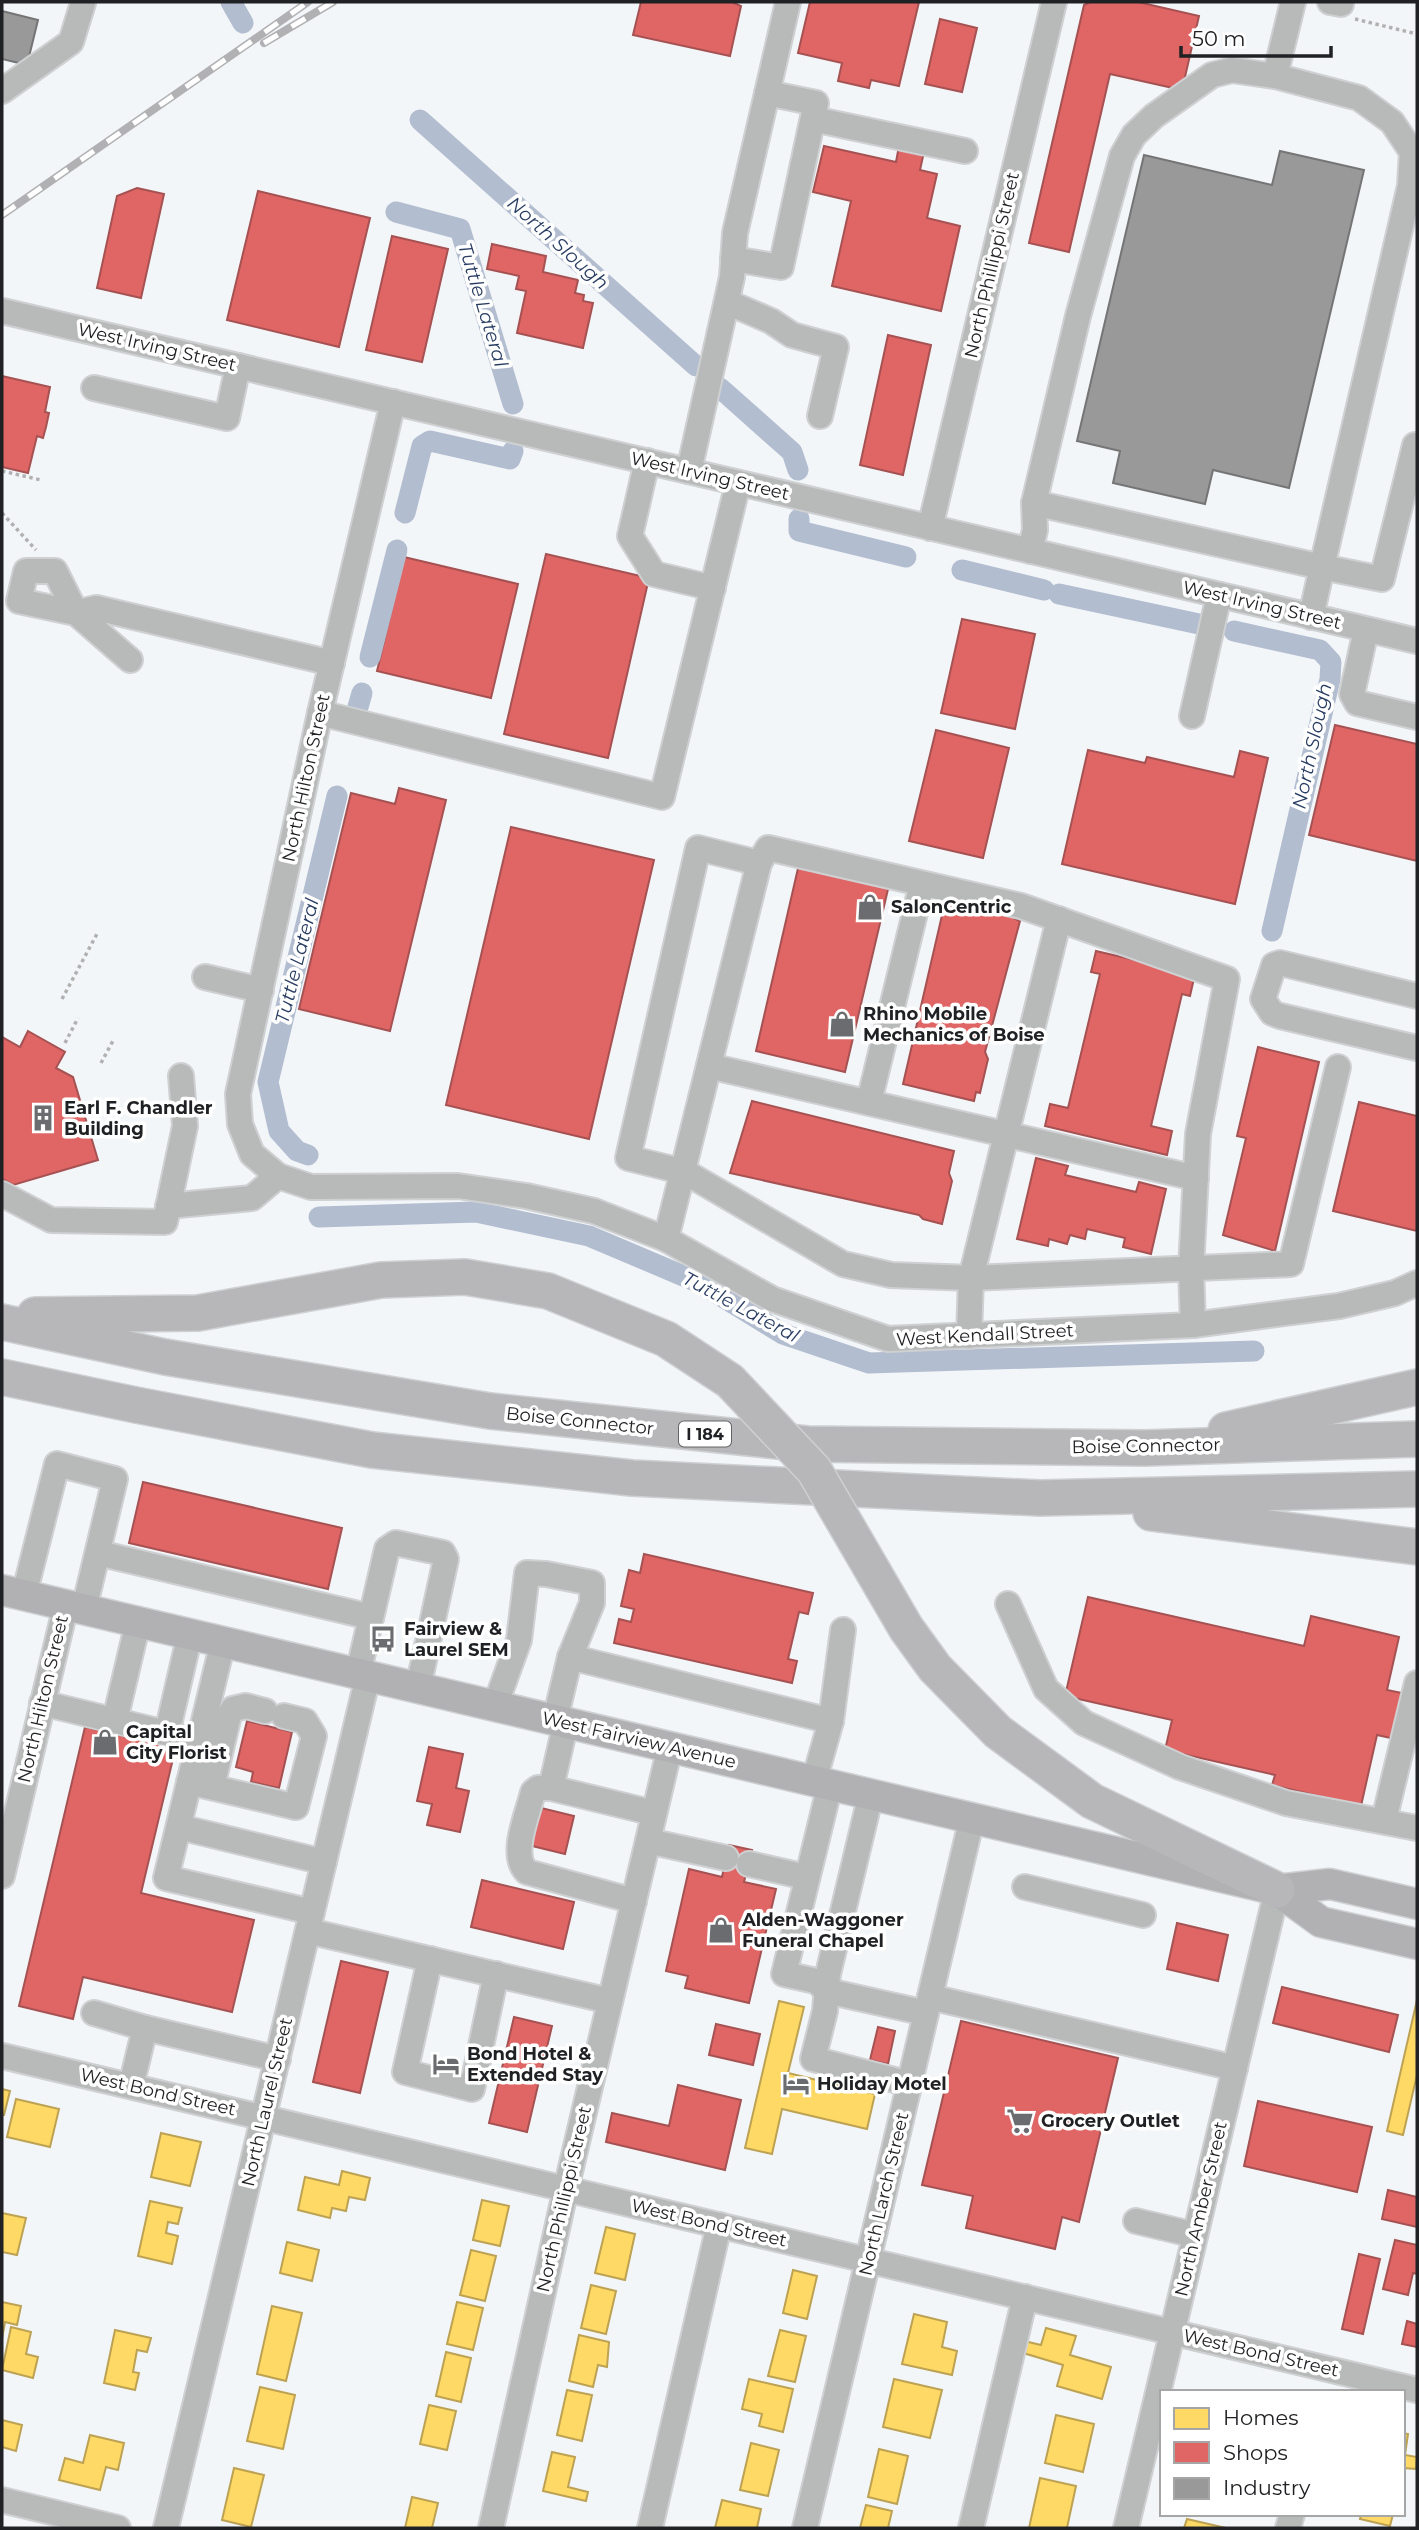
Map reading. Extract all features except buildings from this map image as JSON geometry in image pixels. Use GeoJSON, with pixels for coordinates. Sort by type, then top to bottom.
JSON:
{"type":"FeatureCollection","features":[{"type":"Feature","properties":{"kind":"highway"},"geometry":{"type":"LineString","coordinates":[[2,1315],[198,1312],[381,1280],[465,1277],[548,1291],[667,1339],[730,1381],[814,1471],[906,1628],[935,1668],[998,1732],[1092,1801],[1277,1890]]}},
{"type":"Feature","properties":{"kind":"highway","name":"Boise Connector"},"geometry":{"type":"LineString","coordinates":[[2,1322],[165,1357],[504,1413],[807,1444],[1145,1448],[1417,1439]]}},
{"type":"Feature","properties":{"kind":"highway"},"geometry":{"type":"LineString","coordinates":[[2,1377],[372,1450],[632,1478],[1040,1498],[1417,1489]]}},
{"type":"Feature","properties":{"kind":"highway"},"geometry":{"type":"LineString","coordinates":[[1145,1448],[1417,1387]]}},
{"type":"Feature","properties":{"kind":"highway"},"geometry":{"type":"LineString","coordinates":[[1040,1498],[1417,1547]]}},
{"type":"Feature","properties":{"kind":"main road","name":"West Fairview Avenue"},"geometry":{"type":"LineString","coordinates":[[13,1592],[1277,1890],[1331,1884],[1417,1904]]}},
{"type":"Feature","properties":{"kind":"main road","name":"West Fairview Avenue"},"geometry":{"type":"LineString","coordinates":[[1277,1890],[1321,1922],[1417,1944]]}},
{"type":"Feature","properties":{"kind":"street"},"geometry":{"type":"LineString","coordinates":[[2,91],[71,42],[81,2]]}},
{"type":"Feature","properties":{"kind":"street"},"geometry":{"type":"LineString","coordinates":[[689,471],[727,302],[735,233],[788,2]]}},
{"type":"Feature","properties":{"kind":"street","name":"North Phillippi Street"},"geometry":{"type":"LineString","coordinates":[[930,528],[1054,2]]}},
{"type":"Feature","properties":{"kind":"street"},"geometry":{"type":"LineString","coordinates":[[1275,76],[1293,2]]}},
{"type":"Feature","properties":{"kind":"street"},"geometry":{"type":"LineString","coordinates":[[1030,551],[1035,530],[1034,503],[1078,316],[1122,156],[1134,135],[1154,116],[1212,75],[1232,70],[1275,76],[1359,98],[1392,122],[1412,152],[1410,186],[1311,617]]}},
{"type":"Feature","properties":{"kind":"street"},"geometry":{"type":"LineString","coordinates":[[733,259],[780,267],[813,119],[816,103],[767,93]]}},
{"type":"Feature","properties":{"kind":"street"},"geometry":{"type":"LineString","coordinates":[[813,119],[965,150]]}},
{"type":"Feature","properties":{"kind":"street"},"geometry":{"type":"LineString","coordinates":[[727,302],[771,321],[792,335],[836,347],[820,416]]}},
{"type":"Feature","properties":{"kind":"street","name":"West Irving Street"},"geometry":{"type":"LineString","coordinates":[[2,311],[1417,642]]}},
{"type":"Feature","properties":{"kind":"street"},"geometry":{"type":"LineString","coordinates":[[94,388],[227,418],[238,366]]}},
{"type":"Feature","properties":{"kind":"street","name":"North Hilton Street"},"geometry":{"type":"LineString","coordinates":[[252,1154],[240,1124],[238,1094],[320,713],[393,402]]}},
{"type":"Feature","properties":{"kind":"street"},"geometry":{"type":"LineString","coordinates":[[1034,503],[1382,579],[1415,445]]}},
{"type":"Feature","properties":{"kind":"street"},"geometry":{"type":"LineString","coordinates":[[647,461],[630,536],[654,574],[713,588]]}},
{"type":"Feature","properties":{"kind":"street"},"geometry":{"type":"LineString","coordinates":[[320,713],[662,797],[738,483]]}},
{"type":"Feature","properties":{"kind":"street"},"geometry":{"type":"LineString","coordinates":[[1192,716],[1219,595]]}},
{"type":"Feature","properties":{"kind":"street"},"geometry":{"type":"LineString","coordinates":[[130,660],[76,613],[96,608],[332,663]]}},
{"type":"Feature","properties":{"kind":"street"},"geometry":{"type":"LineString","coordinates":[[1366,629],[1352,694],[1357,703],[1417,717]]}},
{"type":"Feature","properties":{"kind":"street"},"geometry":{"type":"LineString","coordinates":[[759,863],[698,848],[628,1158],[685,1172],[844,1264],[891,1275],[971,1278],[1291,1264],[1338,1068]]}},
{"type":"Feature","properties":{"kind":"street"},"geometry":{"type":"LineString","coordinates":[[666,1239],[685,1172],[759,863],[768,848],[1021,906],[1227,979],[1198,1134],[1191,1269],[1193,1325]]}},
{"type":"Feature","properties":{"kind":"street"},"geometry":{"type":"LineString","coordinates":[[869,1102],[922,884]]}},
{"type":"Feature","properties":{"kind":"street"},"geometry":{"type":"LineString","coordinates":[[969,1336],[971,1278],[1059,919]]}},
{"type":"Feature","properties":{"kind":"street"},"geometry":{"type":"LineString","coordinates":[[1417,996],[1280,963],[1274,965],[1271,971],[1263,999],[1272,1013],[1280,1016],[1417,1048]]}},
{"type":"Feature","properties":{"kind":"street"},"geometry":{"type":"LineString","coordinates":[[205,977],[261,990]]}},
{"type":"Feature","properties":{"kind":"street"},"geometry":{"type":"LineString","coordinates":[[709,1066],[1196,1178]]}},
{"type":"Feature","properties":{"kind":"street"},"geometry":{"type":"LineString","coordinates":[[2,1194],[51,1220],[165,1222],[185,1126],[181,1076]]}},
{"type":"Feature","properties":{"kind":"street","name":"West Kendall Street"},"geometry":{"type":"LineString","coordinates":[[252,1154],[278,1176],[311,1187],[458,1186],[526,1196],[594,1211],[666,1239],[772,1299],[888,1339],[1193,1325],[1339,1306],[1395,1293],[1417,1283]]}},
{"type":"Feature","properties":{"kind":"street"},"geometry":{"type":"LineString","coordinates":[[168,1206],[252,1198],[278,1176]]}},
{"type":"Feature","properties":{"kind":"street","name":"North Hilton Street"},"geometry":{"type":"LineString","coordinates":[[2,1876],[9,1811],[75,1607],[98,1553],[115,1479],[57,1464],[13,1592]]}},
{"type":"Feature","properties":{"kind":"street","name":"North Laurel Street"},"geometry":{"type":"LineString","coordinates":[[166,2528],[335,1816],[363,1675],[371,1617],[387,1549],[392,1543],[443,1553],[446,1559],[418,1688]]}},
{"type":"Feature","properties":{"kind":"street"},"geometry":{"type":"LineString","coordinates":[[98,1553],[371,1617]]}},
{"type":"Feature","properties":{"kind":"street"},"geometry":{"type":"LineString","coordinates":[[495,1706],[519,1640],[527,1573],[592,1583],[592,1604],[570,1657],[551,1788]]}},
{"type":"Feature","properties":{"kind":"street"},"geometry":{"type":"LineString","coordinates":[[1008,1604],[1046,1689],[1084,1723],[1180,1767],[1286,1803],[1417,1828]]}},
{"type":"Feature","properties":{"kind":"street"},"geometry":{"type":"LineString","coordinates":[[115,1720],[138,1622]]}},
{"type":"Feature","properties":{"kind":"street"},"geometry":{"type":"LineString","coordinates":[[843,1630],[806,1877],[784,1974],[816,1981],[827,1992],[928,2005],[1235,2068]]}},
{"type":"Feature","properties":{"kind":"street"},"geometry":{"type":"LineString","coordinates":[[167,1733],[190,1634]]}},
{"type":"Feature","properties":{"kind":"street"},"geometry":{"type":"LineString","coordinates":[[201,1785],[199,1741],[223,1642]]}},
{"type":"Feature","properties":{"kind":"street"},"geometry":{"type":"LineString","coordinates":[[570,1657],[831,1721]]}},
{"type":"Feature","properties":{"kind":"street"},"geometry":{"type":"LineString","coordinates":[[1384,1821],[1417,1683]]}},
{"type":"Feature","properties":{"kind":"street"},"geometry":{"type":"LineString","coordinates":[[42,1703],[199,1741]]}},
{"type":"Feature","properties":{"kind":"street"},"geometry":{"type":"LineString","coordinates":[[296,1807],[314,1736],[305,1721],[246,1706],[233,1709],[201,1785],[178,1827],[166,1878],[430,1959],[610,2001]]}},
{"type":"Feature","properties":{"kind":"street","name":"North Phillippi Street"},"geometry":{"type":"LineString","coordinates":[[491,2528],[566,2189],[670,1747]]}},
{"type":"Feature","properties":{"kind":"street"},"geometry":{"type":"LineString","coordinates":[[201,1785],[335,1816]]}},
{"type":"Feature","properties":{"kind":"street"},"geometry":{"type":"LineString","coordinates":[[634,1901],[527,1872],[520,1866],[518,1854],[533,1792],[538,1788],[551,1788],[654,1813]]}},
{"type":"Feature","properties":{"kind":"street"},"geometry":{"type":"LineString","coordinates":[[871,1794],[828,1974],[827,1992],[813,2059],[909,2084]]}},
{"type":"Feature","properties":{"kind":"street","name":"North Larch Street"},"geometry":{"type":"LineString","coordinates":[[804,2528],[972,1818]]}},
{"type":"Feature","properties":{"kind":"street"},"geometry":{"type":"LineString","coordinates":[[178,1827],[324,1862]]}},
{"type":"Feature","properties":{"kind":"street"},"geometry":{"type":"LineString","coordinates":[[648,1841],[806,1877]]}},
{"type":"Feature","properties":{"kind":"street"},"geometry":{"type":"LineString","coordinates":[[1025,1886],[1143,1915]]}},
{"type":"Feature","properties":{"kind":"street","name":"North Amber Street"},"geometry":{"type":"LineString","coordinates":[[1126,2528],[1277,1890]]}},
{"type":"Feature","properties":{"kind":"street"},"geometry":{"type":"LineString","coordinates":[[430,1959],[405,2072],[471,2089],[496,1974]]}},
{"type":"Feature","properties":{"kind":"street"},"geometry":{"type":"LineString","coordinates":[[94,2013],[145,2028],[278,2059]]}},
{"type":"Feature","properties":{"kind":"street"},"geometry":{"type":"LineString","coordinates":[[131,2086],[145,2028]]}},
{"type":"Feature","properties":{"kind":"street","name":"West Bond Street"},"geometry":{"type":"LineString","coordinates":[[2,2056],[1172,2332],[1324,2380],[1417,2390]]}},
{"type":"Feature","properties":{"kind":"street"},"geometry":{"type":"LineString","coordinates":[[1136,2221],[1195,2235]]}},
{"type":"Feature","properties":{"kind":"street"},"geometry":{"type":"LineString","coordinates":[[650,2528],[719,2225]]}},
{"type":"Feature","properties":{"kind":"street"},"geometry":{"type":"LineString","coordinates":[[971,2528],[1025,2297]]}},
{"type":"Feature","properties":{"kind":"street"},"geometry":{"type":"LineString","coordinates":[[2,2500],[118,2528]]}},
{"type":"Feature","properties":{"kind":"path"},"geometry":{"type":"LineString","coordinates":[[1336,3],[1347,18],[1417,34]]}},
{"type":"Feature","properties":{"kind":"path"},"geometry":{"type":"LineString","coordinates":[[2,471],[41,480]]}},
{"type":"Feature","properties":{"kind":"path"},"geometry":{"type":"LineString","coordinates":[[2,513],[39,555]]}},
{"type":"Feature","properties":{"kind":"path"},"geometry":{"type":"LineString","coordinates":[[62,999],[98,932]]}},
{"type":"Feature","properties":{"kind":"path"},"geometry":{"type":"LineString","coordinates":[[65,1043],[78,1018]]}},
{"type":"Feature","properties":{"kind":"path"},"geometry":{"type":"LineString","coordinates":[[101,1063],[114,1039]]}},
{"type":"Feature","properties":{"kind":"waterway","name":"Tuttle Lateral"},"geometry":{"type":"LineString","coordinates":[[231,2],[243,23]]}},
{"type":"Feature","properties":{"kind":"waterway","name":"North Slough"},"geometry":{"type":"LineString","coordinates":[[420,120],[696,366]]}},
{"type":"Feature","properties":{"kind":"waterway","name":"Tuttle Lateral"},"geometry":{"type":"LineString","coordinates":[[396,212],[460,229],[513,404]]}},
{"type":"Feature","properties":{"kind":"waterway","name":"North Slough"},"geometry":{"type":"LineString","coordinates":[[720,388],[792,452],[798,470]]}},
{"type":"Feature","properties":{"kind":"waterway","name":"Tuttle Lateral"},"geometry":{"type":"LineString","coordinates":[[405,513],[422,446],[430,441],[510,459],[513,451]]}},
{"type":"Feature","properties":{"kind":"waterway","name":"North Slough"},"geometry":{"type":"LineString","coordinates":[[799,519],[799,531],[906,557]]}},
{"type":"Feature","properties":{"kind":"waterway","name":"Tuttle Lateral"},"geometry":{"type":"LineString","coordinates":[[370,657],[397,550]]}},
{"type":"Feature","properties":{"kind":"waterway","name":"North Slough"},"geometry":{"type":"LineString","coordinates":[[962,570],[1044,590]]}},
{"type":"Feature","properties":{"kind":"waterway","name":"North Slough"},"geometry":{"type":"LineString","coordinates":[[1059,594],[1199,624]]}},
{"type":"Feature","properties":{"kind":"waterway","name":"North Slough"},"geometry":{"type":"LineString","coordinates":[[1234,631],[1320,650],[1331,662],[1330,679],[1272,931]]}},
{"type":"Feature","properties":{"kind":"waterway","name":"Tuttle Lateral"},"geometry":{"type":"LineString","coordinates":[[358,707],[362,693]]}},
{"type":"Feature","properties":{"kind":"waterway","name":"Tuttle Lateral"},"geometry":{"type":"LineString","coordinates":[[308,1155],[297,1151],[279,1131],[268,1082],[337,796]]}},
{"type":"Feature","properties":{"kind":"waterway","name":"Tuttle Lateral"},"geometry":{"type":"LineString","coordinates":[[319,1217],[476,1212],[589,1236],[700,1283],[783,1334],[869,1363],[1254,1351]]}},
{"type":"Feature","properties":{"kind":"railway"},"geometry":{"type":"LineString","coordinates":[[2,215],[308,2]]}},
{"type":"Feature","properties":{"kind":"railway"},"geometry":{"type":"LineString","coordinates":[[264,43],[333,2]]}},
{"type":"Feature","properties":{"kind":"place","name":"SalonCentric"},"geometry":{"type":"Point","coordinates":[870,907]}},
{"type":"Feature","properties":{"kind":"place","name":"Rhino Mobile Mechanics of Boise"},"geometry":{"type":"Point","coordinates":[842,1024]}},
{"type":"Feature","properties":{"kind":"place","name":"Earl F. Chandler Building"},"geometry":{"type":"Point","coordinates":[43,1118]}},
{"type":"Feature","properties":{"kind":"place","name":"Fairview & Laurel SEM"},"geometry":{"type":"Point","coordinates":[383,1639]}},
{"type":"Feature","properties":{"kind":"place","name":"Capital City Florist"},"geometry":{"type":"Point","coordinates":[105,1742]}},
{"type":"Feature","properties":{"kind":"place","name":"Alden-Waggoner Funeral Chapel"},"geometry":{"type":"Point","coordinates":[721,1930]}},
{"type":"Feature","properties":{"kind":"place","name":"Bond Hotel & Extended Stay"},"geometry":{"type":"Point","coordinates":[446,2064]}},
{"type":"Feature","properties":{"kind":"place","name":"Holiday Motel"},"geometry":{"type":"Point","coordinates":[796,2084]}},
{"type":"Feature","properties":{"kind":"place","name":"Grocery Outlet"},"geometry":{"type":"Point","coordinates":[1020,2121]}}]}
